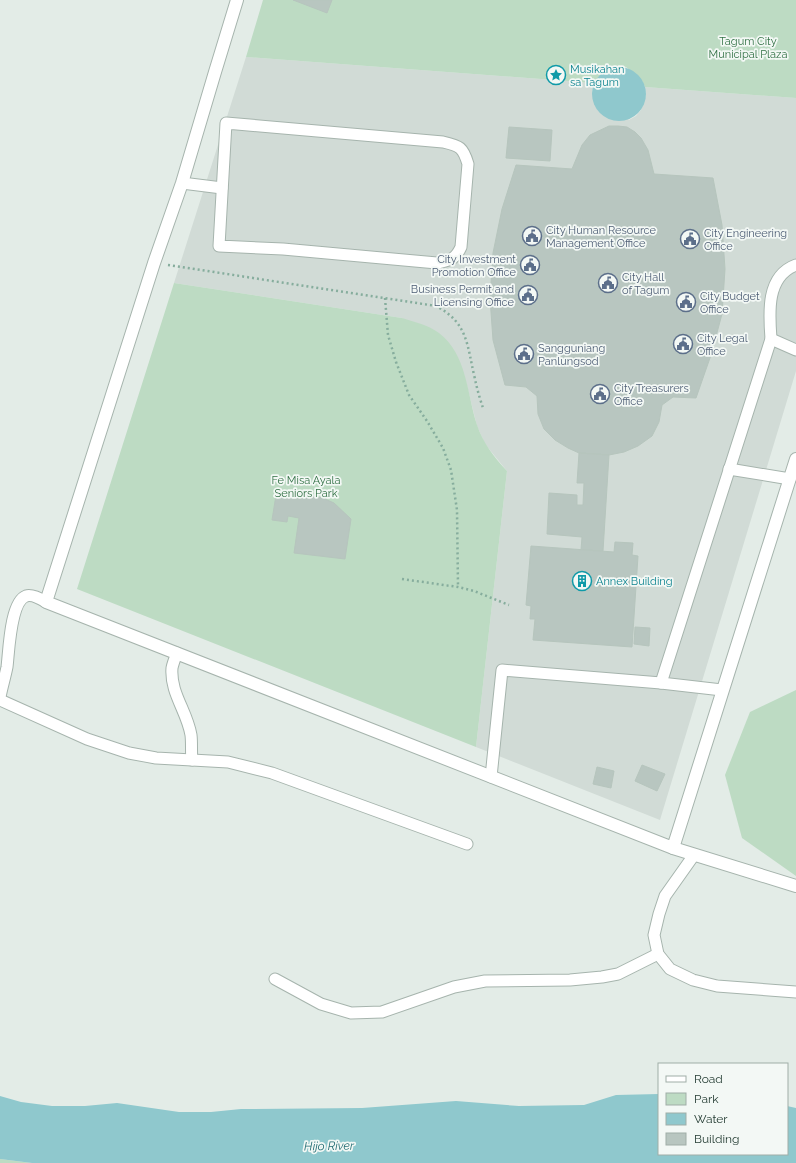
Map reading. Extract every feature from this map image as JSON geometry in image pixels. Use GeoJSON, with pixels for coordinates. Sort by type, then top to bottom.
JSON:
{"type":"FeatureCollection","features":[{"type":"Feature","properties":{"kind":"street"},"geometry":{"type":"LineString","coordinates":[[237,0],[182,183],[154,263],[46,602],[672,848],[796,886]]}},
{"type":"Feature","properties":{"kind":"street"},"geometry":{"type":"LineString","coordinates":[[672,848],[796,459]]}},
{"type":"Feature","properties":{"kind":"lane"},"geometry":{"type":"LineString","coordinates":[[226,123],[443,142],[457,145],[465,153],[468,164],[461,247],[457,256],[437,263],[283,249],[219,246],[222,188],[226,123]]}},
{"type":"Feature","properties":{"kind":"lane"},"geometry":{"type":"LineString","coordinates":[[182,183],[222,188]]}},
{"type":"Feature","properties":{"kind":"lane"},"geometry":{"type":"LineString","coordinates":[[661,683],[770,339],[770,306],[774,285],[785,270],[796,265]]}},
{"type":"Feature","properties":{"kind":"lane"},"geometry":{"type":"LineString","coordinates":[[770,339],[796,350]]}},
{"type":"Feature","properties":{"kind":"lane"},"geometry":{"type":"LineString","coordinates":[[729,469],[790,479]]}},
{"type":"Feature","properties":{"kind":"lane"},"geometry":{"type":"LineString","coordinates":[[46,602],[33,596],[26,596],[20,601],[15,610],[7,667],[0,699],[87,739],[129,753],[156,758],[228,762],[272,773],[467,844]]}},
{"type":"Feature","properties":{"kind":"lane"},"geometry":{"type":"LineString","coordinates":[[177,653],[172,667],[172,678],[191,735],[192,760]]}},
{"type":"Feature","properties":{"kind":"lane"},"geometry":{"type":"LineString","coordinates":[[491,777],[502,670],[661,683],[722,690]]}},
{"type":"Feature","properties":{"kind":"lane"},"geometry":{"type":"LineString","coordinates":[[694,855],[665,896],[654,935],[658,954],[670,969],[693,980],[717,986],[796,992]]}},
{"type":"Feature","properties":{"kind":"lane"},"geometry":{"type":"LineString","coordinates":[[275,979],[321,1004],[351,1013],[382,1012],[454,987],[485,981],[570,980],[618,974],[658,954]]}},
{"type":"Feature","properties":{"kind":"path"},"geometry":{"type":"LineString","coordinates":[[154,263],[436,306],[456,321],[464,334],[483,408]]}},
{"type":"Feature","properties":{"kind":"path"},"geometry":{"type":"LineString","coordinates":[[385,298],[388,335],[396,362],[409,396],[427,421],[443,448],[451,470],[457,510],[458,587]]}},
{"type":"Feature","properties":{"kind":"path"},"geometry":{"type":"LineString","coordinates":[[402,580],[458,587],[474,591],[509,606]]}},
{"type":"Feature","properties":{"kind":"shaded area"},"geometry":{"type":"Polygon","coordinates":[[[246,57],[594,83],[592,91],[629,120],[636,116],[641,110],[646,95],[645,87],[796,98],[796,371],[660,820],[476,747],[507,471],[485,444],[477,426],[464,374],[402,318],[174,283],[246,57]]]}},
{"type":"Feature","properties":{"kind":"green space","name":"Tagum City Municipal Plaza"},"geometry":{"type":"Polygon","coordinates":[[[263,0],[796,0],[796,98],[645,87],[641,80],[630,70],[621,66],[608,70],[594,83],[246,57],[263,0]]]}},
{"type":"Feature","properties":{"kind":"green space","name":"Fe Misa Ayala Seniors Park"},"geometry":{"type":"Polygon","coordinates":[[[174,283],[402,318],[435,330],[448,342],[455,352],[465,375],[479,432],[489,450],[507,471],[476,747],[77,589],[174,283]]]}},
{"type":"Feature","properties":{"kind":"green space"},"geometry":{"type":"Polygon","coordinates":[[[796,690],[796,876],[742,838],[725,775],[750,712],[796,690]]]}},
{"type":"Feature","properties":{"kind":"green space"},"geometry":{"type":"Polygon","coordinates":[[[0,1159],[32,1163],[0,1163],[0,1159]]]}},
{"type":"Feature","properties":{"kind":"water"},"geometry":{"type":"Polygon","coordinates":[[[614,67],[624,67],[634,71],[642,79],[646,89],[646,99],[642,109],[634,117],[624,121],[614,121],[604,117],[596,109],[592,99],[592,89],[596,79],[604,71],[614,67]]]}},
{"type":"Feature","properties":{"kind":"water","name":"Hijo River"},"geometry":{"type":"Polygon","coordinates":[[[658,1094],[658,1155],[788,1155],[788,1106],[796,1108],[796,1163],[32,1163],[0,1159],[0,1096],[21,1102],[52,1106],[85,1106],[117,1103],[179,1112],[211,1112],[241,1109],[362,1108],[456,1101],[519,1106],[584,1105],[616,1095],[658,1094]]]}},
{"type":"Feature","properties":{"kind":"building"},"geometry":{"type":"Polygon","coordinates":[[[293,0],[332,0],[327,13],[293,0]]]}},
{"type":"Feature","properties":{"kind":"building","name":"City Hall of Tagum"},"geometry":{"type":"Polygon","coordinates":[[[609,126],[627,127],[641,138],[648,150],[654,174],[713,178],[722,225],[725,269],[722,314],[711,355],[696,398],[673,397],[662,405],[659,422],[652,436],[638,446],[624,452],[609,455],[579,453],[555,440],[544,429],[538,414],[537,396],[526,387],[505,385],[493,340],[490,298],[493,253],[502,209],[516,165],[572,169],[582,145],[590,135],[609,126]]]}},
{"type":"Feature","properties":{"kind":"building"},"geometry":{"type":"Polygon","coordinates":[[[509,127],[552,130],[550,161],[506,158],[509,127]]]}},
{"type":"Feature","properties":{"kind":"building"},"geometry":{"type":"Polygon","coordinates":[[[579,453],[609,455],[603,551],[581,550],[582,537],[547,534],[549,493],[577,495],[577,505],[583,505],[584,483],[577,483],[579,453]]]}},
{"type":"Feature","properties":{"kind":"building"},"geometry":{"type":"Polygon","coordinates":[[[302,493],[334,503],[351,519],[345,559],[294,553],[299,518],[288,516],[287,522],[272,520],[276,495],[301,499],[302,493]]]}},
{"type":"Feature","properties":{"kind":"building","name":"Annex Building"},"geometry":{"type":"Polygon","coordinates":[[[615,542],[633,543],[632,555],[638,556],[632,647],[533,640],[535,619],[530,619],[531,606],[526,605],[531,546],[614,552],[615,542]]]}},
{"type":"Feature","properties":{"kind":"building"},"geometry":{"type":"Polygon","coordinates":[[[635,627],[650,628],[649,646],[634,644],[635,627]]]}},
{"type":"Feature","properties":{"kind":"building"},"geometry":{"type":"Polygon","coordinates":[[[642,765],[665,774],[657,791],[635,781],[642,765]]]}},
{"type":"Feature","properties":{"kind":"building"},"geometry":{"type":"Polygon","coordinates":[[[597,767],[614,771],[611,788],[593,784],[597,767]]]}},
{"type":"Feature","properties":{"kind":"place","name":"Musikahan sa Tagum"},"geometry":{"type":"Point","coordinates":[556,75]}},
{"type":"Feature","properties":{"kind":"place","name":"City Human Resource Management Office"},"geometry":{"type":"Point","coordinates":[532,236]}},
{"type":"Feature","properties":{"kind":"place","name":"City Engineering Office"},"geometry":{"type":"Point","coordinates":[690,239]}},
{"type":"Feature","properties":{"kind":"place","name":"City Investment Promotion Office"},"geometry":{"type":"Point","coordinates":[530,265]}},
{"type":"Feature","properties":{"kind":"place","name":"City Hall of Tagum"},"geometry":{"type":"Point","coordinates":[608,283]}},
{"type":"Feature","properties":{"kind":"place","name":"Business Permit and Licensing Office"},"geometry":{"type":"Point","coordinates":[528,295]}},
{"type":"Feature","properties":{"kind":"place","name":"City Budget Office"},"geometry":{"type":"Point","coordinates":[686,302]}},
{"type":"Feature","properties":{"kind":"place","name":"City Legal Office"},"geometry":{"type":"Point","coordinates":[683,344]}},
{"type":"Feature","properties":{"kind":"place","name":"Sangguniang Panlungsod"},"geometry":{"type":"Point","coordinates":[524,354]}},
{"type":"Feature","properties":{"kind":"place","name":"City Treasurers Office"},"geometry":{"type":"Point","coordinates":[600,394]}},
{"type":"Feature","properties":{"kind":"place","name":"Annex Building"},"geometry":{"type":"Point","coordinates":[582,581]}}]}
